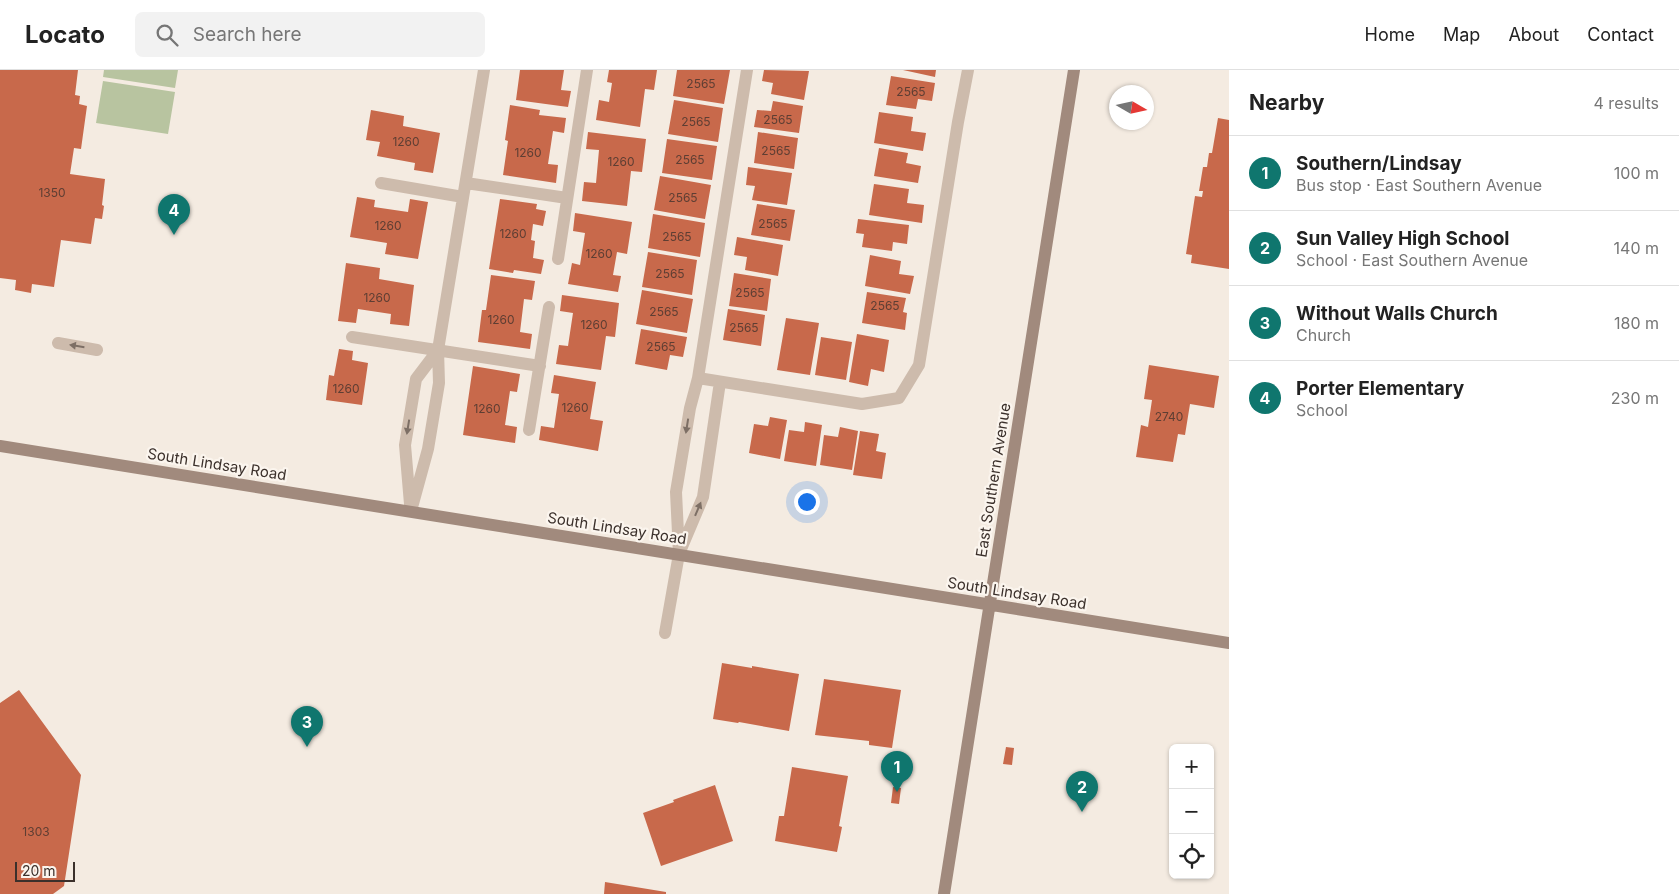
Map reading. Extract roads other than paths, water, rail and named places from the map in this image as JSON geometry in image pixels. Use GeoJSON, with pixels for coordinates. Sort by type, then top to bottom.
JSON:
{"type":"FeatureCollection","features":[{"type":"Feature","properties":{"kind":"main road","name":"East Southern Avenue"},"geometry":{"type":"LineString","coordinates":[[944,894],[1074,70]]}},
{"type":"Feature","properties":{"kind":"main road","name":"South Lindsay Road"},"geometry":{"type":"LineString","coordinates":[[0,446],[1229,643]]}},
{"type":"Feature","properties":{"kind":"street"},"geometry":{"type":"LineString","coordinates":[[411,511],[428,448],[439,383],[438,350],[484,70]]}},
{"type":"Feature","properties":{"kind":"street"},"geometry":{"type":"LineString","coordinates":[[558,259],[588,70]]}},
{"type":"Feature","properties":{"kind":"street"},"geometry":{"type":"LineString","coordinates":[[679,554],[676,492],[690,408],[698,378],[747,70]]}},
{"type":"Feature","properties":{"kind":"street"},"geometry":{"type":"LineString","coordinates":[[698,378],[862,404],[899,398],[918,365],[968,70]]}},
{"type":"Feature","properties":{"kind":"street"},"geometry":{"type":"LineString","coordinates":[[381,182],[463,197]]}},
{"type":"Feature","properties":{"kind":"street"},"geometry":{"type":"LineString","coordinates":[[466,183],[567,198]]}},
{"type":"Feature","properties":{"kind":"street"},"geometry":{"type":"LineString","coordinates":[[529,430],[549,307]]}},
{"type":"Feature","properties":{"kind":"street"},"geometry":{"type":"LineString","coordinates":[[352,337],[540,366]]}},
{"type":"Feature","properties":{"kind":"street"},"geometry":{"type":"LineString","coordinates":[[58,343],[97,350]]}},
{"type":"Feature","properties":{"kind":"street"},"geometry":{"type":"LineString","coordinates":[[411,511],[405,445],[412,400],[416,379],[438,350]]}},
{"type":"Feature","properties":{"kind":"street"},"geometry":{"type":"LineString","coordinates":[[665,633],[679,554],[703,497],[720,382]]}},
{"type":"Feature","properties":{"kind":"street"},"geometry":{"type":"LineString","coordinates":[[412,400],[435,404]]}},
{"type":"Feature","properties":{"kind":"place","name":"Porter Elementary"},"geometry":{"type":"Point","coordinates":[174,235]}},
{"type":"Feature","properties":{"kind":"place","name":"Without Walls Church"},"geometry":{"type":"Point","coordinates":[307,747]}},
{"type":"Feature","properties":{"kind":"place","name":"Southern/Lindsay"},"geometry":{"type":"Point","coordinates":[897,792]}},
{"type":"Feature","properties":{"kind":"place","name":"Sun Valley High School"},"geometry":{"type":"Point","coordinates":[1082,812]}}]}
